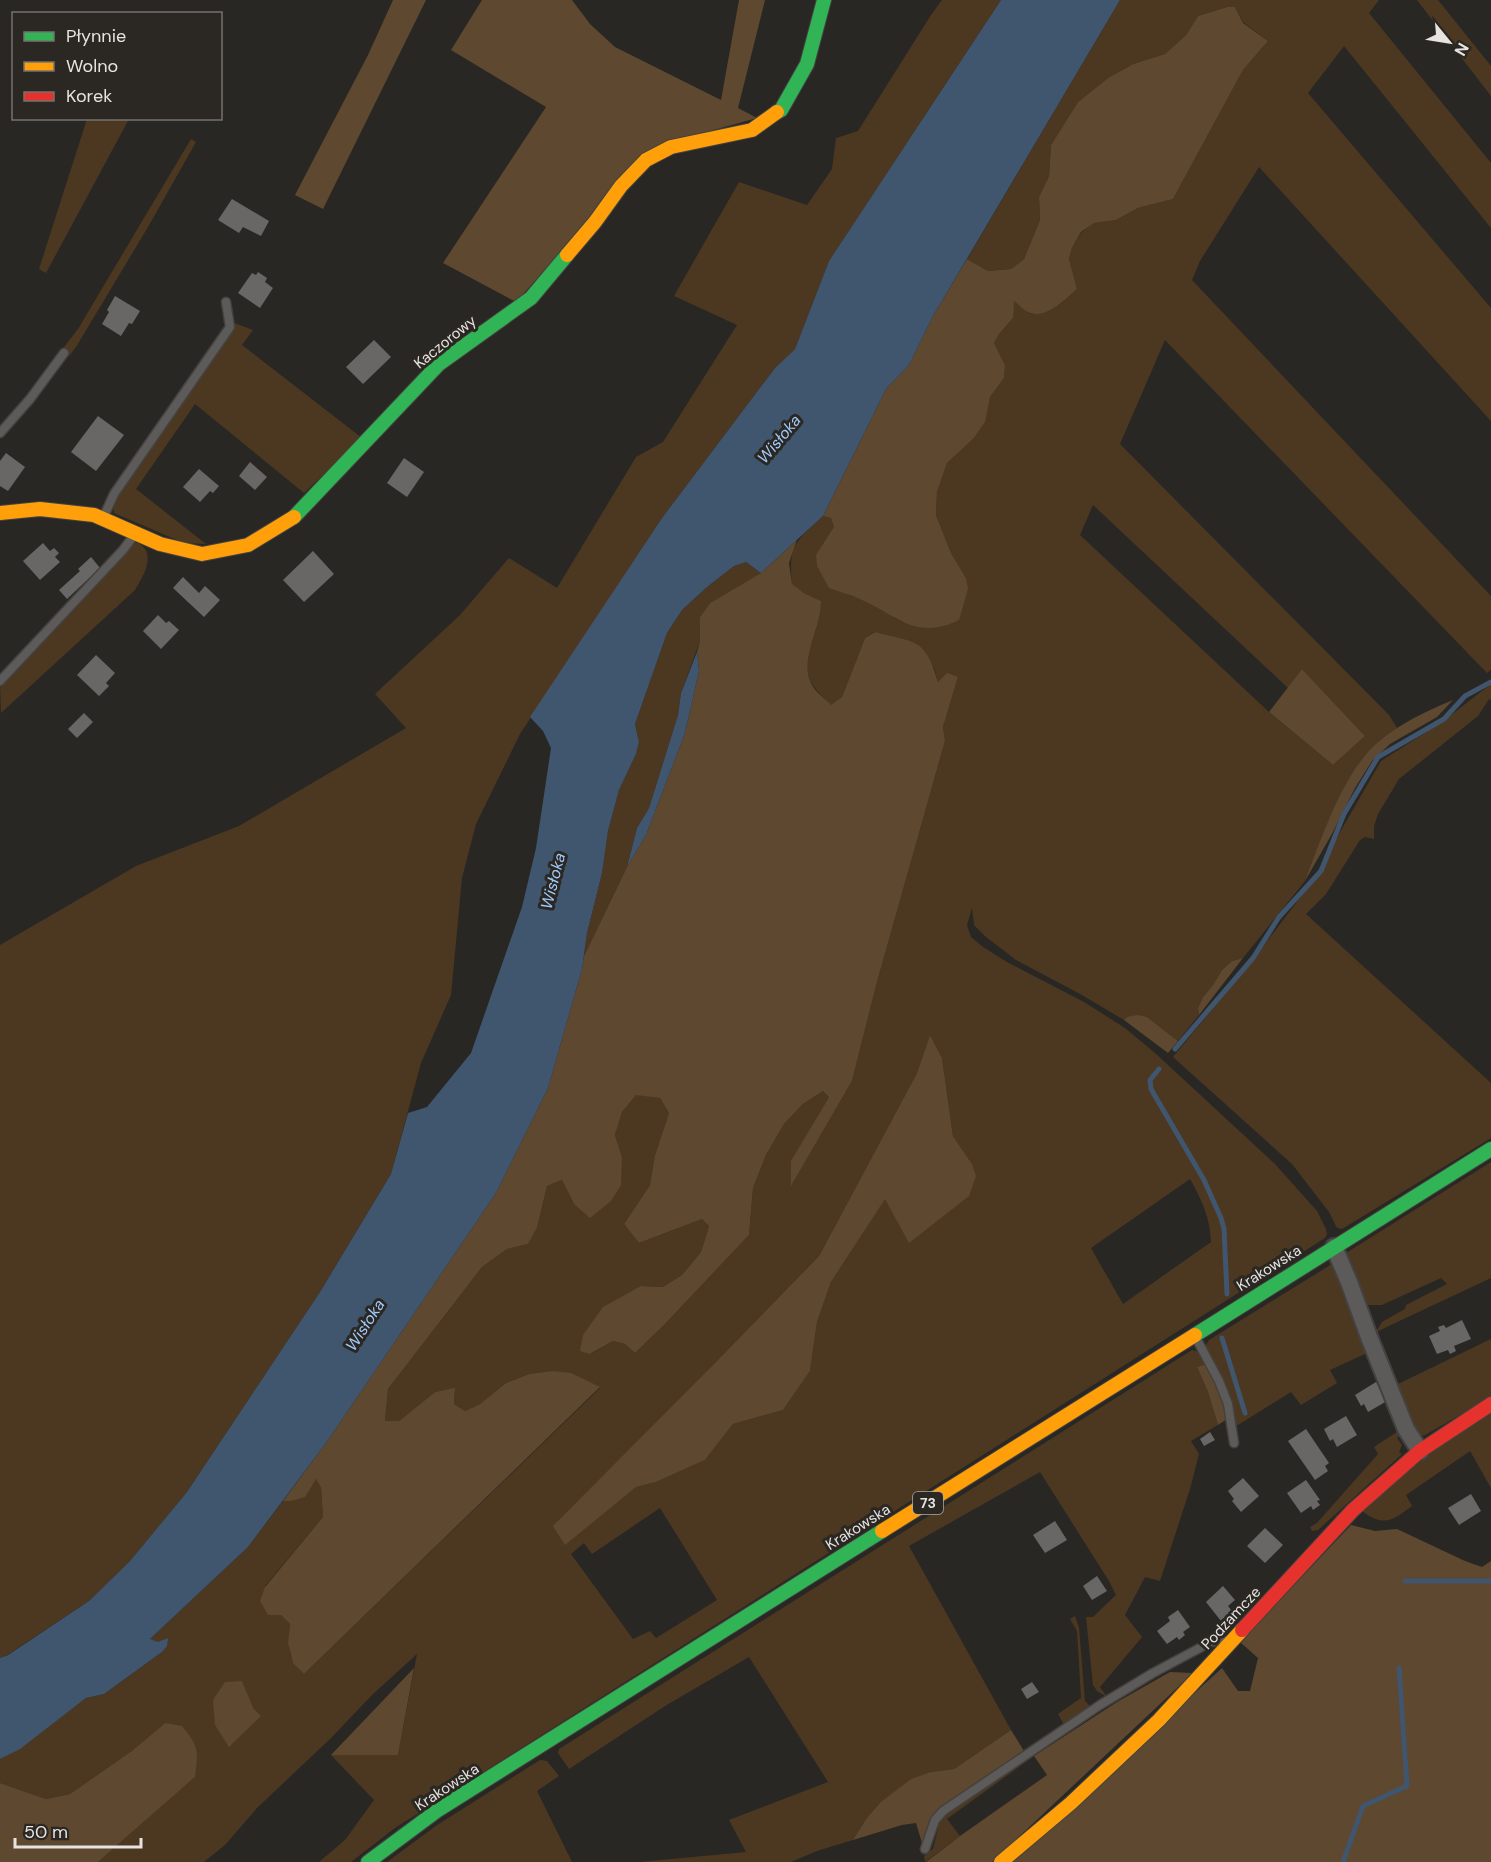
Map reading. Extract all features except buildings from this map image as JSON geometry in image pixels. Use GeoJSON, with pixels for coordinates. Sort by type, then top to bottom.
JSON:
{"type":"FeatureCollection","features":[{"type":"Feature","properties":{"kind":"street","name":"Kaczorowy"},"geometry":{"type":"LineString","coordinates":[[0,513],[40,509],[94,515],[160,544],[202,554],[248,545],[292,519],[439,364],[531,298],[595,222],[621,186],[646,160],[672,147],[752,130],[781,110],[807,64],[824,0]]}},
{"type":"Feature","properties":{"kind":"street","name":"Krakowska"},"geometry":{"type":"LineString","coordinates":[[368,1862],[438,1810],[1491,1149]]}},
{"type":"Feature","properties":{"kind":"street"},"geometry":{"type":"LineString","coordinates":[[1334,1247],[1406,1429],[1420,1451]]}},
{"type":"Feature","properties":{"kind":"street","name":"Podzamcze"},"geometry":{"type":"LineString","coordinates":[[1001,1862],[1119,1760],[1159,1720],[1351,1512],[1420,1451],[1491,1404]]}},
{"type":"Feature","properties":{"kind":"lane"},"geometry":{"type":"LineString","coordinates":[[103,519],[114,494],[230,327],[226,302]]}},
{"type":"Feature","properties":{"kind":"lane"},"geometry":{"type":"LineString","coordinates":[[0,433],[30,399],[64,353]]}},
{"type":"Feature","properties":{"kind":"lane"},"geometry":{"type":"LineString","coordinates":[[0,681],[123,549],[135,533]]}},
{"type":"Feature","properties":{"kind":"lane"},"geometry":{"type":"LineString","coordinates":[[1195,1335],[1219,1381],[1228,1404],[1234,1443]]}},
{"type":"Feature","properties":{"kind":"lane"},"geometry":{"type":"LineString","coordinates":[[925,1849],[939,1815],[1100,1705],[1153,1672],[1209,1643],[1222,1639],[1229,1644]]}},
{"type":"Feature","properties":{"kind":"shaded area"},"geometry":{"type":"Polygon","coordinates":[[[393,0],[426,0],[323,209],[295,195],[368,55],[393,0]]]}},
{"type":"Feature","properties":{"kind":"shaded area"},"geometry":{"type":"Polygon","coordinates":[[[482,0],[572,0],[590,24],[615,47],[721,100],[739,0],[765,0],[738,108],[757,118],[656,146],[516,302],[443,263],[546,107],[451,50],[482,0]]]}},
{"type":"Feature","properties":{"kind":"shaded area"},"geometry":{"type":"Polygon","coordinates":[[[942,0],[1001,0],[829,261],[795,349],[775,368],[662,518],[520,734],[476,824],[462,878],[451,995],[421,1063],[391,1174],[320,1292],[187,1492],[130,1561],[89,1601],[0,1658],[0,945],[136,866],[239,826],[406,728],[375,694],[460,615],[509,558],[557,588],[636,457],[663,442],[737,325],[674,296],[739,182],[807,205],[832,169],[836,138],[858,131],[942,0]]]}},
{"type":"Feature","properties":{"kind":"shaded area"},"geometry":{"type":"Polygon","coordinates":[[[1120,0],[1379,0],[1369,13],[1491,163],[1491,228],[1344,46],[1308,93],[1491,308],[1491,421],[1259,167],[1200,261],[1192,280],[1491,596],[1491,670],[1487,673],[1165,340],[1120,444],[1389,715],[1397,728],[1376,744],[1353,773],[1326,826],[1305,881],[1243,958],[1232,961],[1222,970],[1203,997],[1198,1008],[1199,1015],[1178,1041],[1147,1017],[1127,1017],[1124,1020],[1016,960],[974,925],[972,908],[967,925],[971,937],[983,947],[1084,1002],[1125,1028],[1155,1053],[1275,1164],[1317,1211],[1326,1229],[1325,1238],[395,1828],[351,1862],[319,1862],[345,1840],[374,1800],[331,1755],[398,1755],[417,1654],[257,1808],[225,1845],[204,1862],[98,1862],[195,1777],[165,1723],[133,1750],[70,1794],[46,1799],[0,1783],[0,1759],[20,1748],[86,1698],[104,1694],[162,1652],[158,1642],[149,1640],[248,1547],[283,1501],[291,1501],[316,1479],[321,1488],[323,1517],[265,1586],[281,1615],[290,1624],[290,1652],[294,1663],[304,1674],[600,1388],[552,1371],[529,1374],[506,1383],[480,1404],[465,1411],[454,1404],[455,1389],[435,1392],[399,1421],[385,1421],[388,1389],[482,1267],[507,1249],[528,1244],[537,1228],[547,1186],[562,1180],[574,1204],[622,1157],[615,1135],[622,1112],[636,1094],[660,1098],[669,1113],[655,1155],[650,1185],[624,1224],[639,1243],[702,1219],[709,1226],[701,1252],[682,1275],[663,1287],[641,1286],[591,1354],[613,1341],[625,1344],[635,1353],[749,1235],[753,1188],[766,1155],[784,1124],[803,1104],[823,1091],[829,1097],[792,1161],[792,1184],[852,1081],[877,982],[945,741],[943,727],[958,677],[938,683],[934,668],[892,637],[874,632],[865,638],[842,697],[831,706],[810,679],[808,668],[808,657],[821,601],[792,585],[793,552],[800,538],[823,516],[831,518],[834,527],[829,588],[861,599],[902,622],[966,578],[951,553],[936,515],[937,492],[947,463],[973,439],[990,397],[1004,378],[1005,365],[994,343],[1013,318],[1013,300],[1029,313],[1049,311],[1077,289],[1069,260],[1072,248],[1081,233],[1093,223],[1116,220],[1138,208],[1173,199],[1243,70],[1268,41],[1243,22],[1235,7],[1227,7],[1198,16],[1186,35],[1165,54],[1133,64],[1108,78],[1078,102],[1051,145],[1049,176],[1039,197],[1040,220],[1024,259],[1011,269],[988,271],[967,259],[1120,0]],[[1093,505],[1080,535],[1269,712],[1333,765],[1365,736],[1302,669],[1288,688],[1093,505]],[[930,1035],[917,1073],[819,1256],[710,1368],[616,1502],[636,1487],[656,1482],[705,1460],[733,1424],[783,1410],[810,1371],[817,1322],[831,1282],[885,1198],[972,1164],[953,1136],[942,1058],[930,1035]],[[1190,1179],[1091,1248],[1123,1304],[1211,1242],[1205,1209],[1190,1179]],[[660,1508],[592,1554],[584,1543],[571,1554],[633,1639],[650,1631],[656,1638],[717,1600],[660,1508]],[[242,1681],[213,1700],[254,1709],[242,1681]]]}},
{"type":"Feature","properties":{"kind":"shaded area"},"geometry":{"type":"Polygon","coordinates":[[[1417,0],[1438,0],[1491,66],[1491,96],[1417,0]]]}},
{"type":"Feature","properties":{"kind":"shaded area"},"geometry":{"type":"Polygon","coordinates":[[[1227,7],[1235,7],[1243,23],[1268,41],[1243,70],[1173,199],[1138,208],[1116,220],[1094,223],[1081,232],[1069,259],[1077,289],[1055,307],[1043,313],[1030,313],[1014,301],[1013,318],[994,343],[1005,365],[1004,378],[990,397],[985,422],[973,439],[947,463],[937,492],[936,515],[951,553],[966,578],[968,589],[959,620],[945,626],[920,627],[899,620],[860,599],[829,588],[817,566],[816,555],[834,527],[831,518],[823,516],[886,389],[909,365],[933,316],[967,259],[988,271],[1011,269],[1024,259],[1040,220],[1039,197],[1049,176],[1051,145],[1078,102],[1108,78],[1133,64],[1165,54],[1186,35],[1198,16],[1227,7]]]}},
{"type":"Feature","properties":{"kind":"shaded area"},"geometry":{"type":"Polygon","coordinates":[[[87,120],[128,120],[46,273],[39,269],[87,120]]]}},
{"type":"Feature","properties":{"kind":"shaded area"},"geometry":{"type":"Polygon","coordinates":[[[191,139],[196,142],[148,227],[69,356],[61,351],[78,329],[191,139]]]}},
{"type":"Feature","properties":{"kind":"shaded area"},"geometry":{"type":"Polygon","coordinates":[[[232,322],[253,330],[242,345],[362,438],[304,493],[195,404],[136,489],[206,544],[184,543],[114,513],[113,506],[232,322]]]}},
{"type":"Feature","properties":{"kind":"shaded area"},"geometry":{"type":"Polygon","coordinates":[[[797,540],[789,563],[792,584],[821,601],[809,657],[809,678],[816,690],[831,705],[842,697],[865,638],[875,632],[917,644],[928,657],[938,682],[947,673],[958,677],[943,727],[945,741],[877,982],[852,1081],[791,1186],[791,1161],[829,1097],[823,1091],[803,1104],[784,1124],[766,1155],[753,1188],[749,1235],[635,1353],[625,1344],[613,1341],[590,1354],[580,1351],[583,1335],[603,1307],[641,1286],[663,1287],[682,1275],[701,1252],[709,1226],[702,1219],[639,1243],[624,1224],[650,1185],[655,1155],[669,1113],[660,1098],[636,1095],[622,1112],[615,1135],[622,1157],[621,1185],[611,1201],[590,1218],[574,1204],[562,1180],[547,1186],[537,1228],[528,1244],[507,1249],[482,1267],[388,1389],[385,1421],[399,1421],[435,1392],[455,1388],[454,1404],[465,1411],[480,1404],[506,1383],[529,1374],[552,1371],[571,1373],[600,1387],[304,1674],[293,1663],[288,1643],[290,1624],[281,1615],[268,1615],[260,1601],[265,1587],[323,1517],[321,1488],[316,1479],[305,1497],[283,1501],[326,1443],[496,1193],[548,1088],[584,956],[627,867],[646,835],[685,733],[699,671],[697,652],[700,641],[700,617],[710,603],[761,573],[797,540]]]}},
{"type":"Feature","properties":{"kind":"shaded area"},"geometry":{"type":"Polygon","coordinates":[[[136,542],[143,546],[148,558],[145,571],[135,590],[1,713],[0,684],[136,542]]]}},
{"type":"Feature","properties":{"kind":"shaded area"},"geometry":{"type":"Polygon","coordinates":[[[746,562],[761,573],[710,603],[700,617],[700,641],[681,693],[678,715],[649,808],[637,828],[627,867],[584,956],[587,933],[602,873],[608,831],[619,790],[636,754],[639,742],[635,724],[667,633],[682,610],[707,587],[734,566],[746,562]]]}},
{"type":"Feature","properties":{"kind":"shaded area"},"geometry":{"type":"Polygon","coordinates":[[[1302,669],[1365,736],[1333,765],[1269,712],[1302,669]]]}},
{"type":"Feature","properties":{"kind":"shaded area"},"geometry":{"type":"Polygon","coordinates":[[[1491,684],[1491,700],[1489,699],[1478,716],[1399,779],[1378,814],[1374,826],[1374,839],[1365,837],[1360,840],[1326,894],[1306,914],[1491,1083],[1491,1138],[1342,1229],[1337,1228],[1329,1212],[1292,1164],[1173,1057],[1248,966],[1309,886],[1381,761],[1442,722],[1491,684]]]}},
{"type":"Feature","properties":{"kind":"shaded area"},"geometry":{"type":"Polygon","coordinates":[[[1453,700],[1437,717],[1390,744],[1372,761],[1305,881],[1343,789],[1365,756],[1385,736],[1423,713],[1453,700]]]}},
{"type":"Feature","properties":{"kind":"shaded area"},"geometry":{"type":"Polygon","coordinates":[[[1243,958],[1199,1015],[1198,1008],[1203,997],[1222,970],[1232,961],[1243,958]]]}},
{"type":"Feature","properties":{"kind":"shaded area"},"geometry":{"type":"Polygon","coordinates":[[[1138,1015],[1147,1017],[1178,1041],[1168,1053],[1124,1020],[1127,1017],[1138,1015]]]}},
{"type":"Feature","properties":{"kind":"shaded area"},"geometry":{"type":"Polygon","coordinates":[[[930,1035],[942,1058],[953,1136],[972,1164],[976,1176],[969,1196],[909,1243],[885,1199],[831,1282],[817,1322],[810,1371],[783,1410],[733,1424],[705,1460],[656,1482],[636,1487],[565,1545],[553,1526],[819,1256],[917,1073],[930,1035]]]}},
{"type":"Feature","properties":{"kind":"shaded area"},"geometry":{"type":"Polygon","coordinates":[[[1491,1162],[1491,1278],[1376,1332],[1382,1322],[1405,1309],[1406,1305],[1447,1284],[1441,1278],[1382,1305],[1366,1305],[1349,1269],[1346,1253],[1491,1162]]]}},
{"type":"Feature","properties":{"kind":"shaded area"},"geometry":{"type":"Polygon","coordinates":[[[1332,1264],[1336,1265],[1369,1352],[1330,1370],[1337,1383],[1301,1405],[1291,1392],[1238,1425],[1235,1424],[1206,1350],[1209,1340],[1332,1264]]]}},
{"type":"Feature","properties":{"kind":"shaded area"},"geometry":{"type":"Polygon","coordinates":[[[1491,1339],[1491,1397],[1425,1435],[1420,1436],[1414,1433],[1378,1348],[1383,1345],[1398,1384],[1491,1339]]]}},
{"type":"Feature","properties":{"kind":"shaded area"},"geometry":{"type":"Polygon","coordinates":[[[1192,1350],[1198,1352],[1206,1364],[1197,1367],[1208,1392],[1218,1425],[1191,1441],[1199,1454],[1160,1581],[1145,1577],[1125,1615],[1142,1637],[1100,1687],[1107,1697],[1097,1691],[1093,1685],[1086,1617],[1093,1617],[1116,1595],[1040,1472],[909,1546],[1011,1730],[954,1769],[931,1772],[866,1819],[853,1840],[791,1862],[640,1862],[746,1852],[729,1820],[828,1782],[749,1657],[665,1706],[569,1769],[558,1753],[559,1749],[1192,1350]]]}},
{"type":"Feature","properties":{"kind":"shaded area"},"geometry":{"type":"Polygon","coordinates":[[[1206,1364],[1216,1380],[1227,1419],[1218,1425],[1208,1392],[1197,1367],[1206,1364]]]}},
{"type":"Feature","properties":{"kind":"shaded area"},"geometry":{"type":"Polygon","coordinates":[[[1491,1412],[1491,1488],[1470,1451],[1406,1495],[1412,1506],[1394,1518],[1382,1521],[1362,1511],[1417,1461],[1491,1412]]]}},
{"type":"Feature","properties":{"kind":"shaded area"},"geometry":{"type":"Polygon","coordinates":[[[1397,1432],[1401,1434],[1397,1438],[1402,1445],[1399,1452],[1402,1454],[1318,1530],[1312,1531],[1310,1527],[1317,1523],[1378,1454],[1374,1447],[1397,1432]]]}},
{"type":"Feature","properties":{"kind":"shaded area"},"geometry":{"type":"Polygon","coordinates":[[[1351,1525],[1375,1531],[1397,1529],[1482,1567],[1491,1561],[1491,1862],[1009,1862],[1222,1668],[1238,1691],[1250,1691],[1258,1658],[1240,1642],[1351,1525]]]}},
{"type":"Feature","properties":{"kind":"shaded area"},"geometry":{"type":"Polygon","coordinates":[[[1075,1616],[1079,1628],[1085,1701],[1091,1707],[1064,1725],[1058,1714],[1081,1698],[1077,1631],[1070,1619],[1075,1616]]]}},
{"type":"Feature","properties":{"kind":"shaded area"},"geometry":{"type":"Polygon","coordinates":[[[414,1668],[398,1755],[331,1755],[414,1668]]]}},
{"type":"Feature","properties":{"kind":"shaded area"},"geometry":{"type":"Polygon","coordinates":[[[1170,1672],[1193,1673],[992,1862],[926,1862],[1047,1775],[1034,1756],[1117,1702],[1170,1672]]]}},
{"type":"Feature","properties":{"kind":"shaded area"},"geometry":{"type":"Polygon","coordinates":[[[242,1681],[254,1709],[261,1716],[229,1747],[215,1725],[213,1700],[225,1682],[242,1681]]]}},
{"type":"Feature","properties":{"kind":"shaded area"},"geometry":{"type":"Polygon","coordinates":[[[165,1723],[182,1726],[195,1745],[197,1755],[195,1777],[98,1862],[0,1862],[0,1783],[46,1799],[70,1794],[133,1750],[165,1723]]]}},
{"type":"Feature","properties":{"kind":"shaded area"},"geometry":{"type":"Polygon","coordinates":[[[1011,1730],[1024,1751],[932,1816],[922,1843],[916,1823],[853,1840],[866,1819],[881,1802],[911,1779],[931,1772],[954,1769],[1011,1730]]]}},
{"type":"Feature","properties":{"kind":"shaded area"},"geometry":{"type":"Polygon","coordinates":[[[1034,1756],[947,1819],[960,1836],[925,1862],[924,1856],[933,1849],[940,1820],[946,1812],[1034,1756]]]}},
{"type":"Feature","properties":{"kind":"shaded area"},"geometry":{"type":"Polygon","coordinates":[[[540,1760],[547,1761],[559,1776],[537,1791],[572,1862],[387,1862],[437,1825],[540,1760]]]}},
{"type":"Feature","properties":{"kind":"water","name":"Wisłoka"},"geometry":{"type":"Polygon","coordinates":[[[1001,0],[1120,0],[933,316],[909,365],[886,389],[823,516],[761,573],[746,562],[734,566],[682,610],[667,633],[635,724],[639,742],[636,754],[619,790],[608,831],[602,873],[587,933],[582,969],[548,1088],[496,1193],[326,1443],[248,1547],[150,1639],[158,1642],[168,1638],[167,1646],[162,1652],[104,1694],[86,1698],[20,1749],[0,1759],[0,1658],[89,1601],[130,1561],[187,1492],[320,1292],[391,1174],[408,1113],[427,1107],[471,1053],[522,907],[536,848],[551,748],[543,731],[530,717],[662,518],[775,368],[795,349],[829,261],[1001,0]]]}},
{"type":"Feature","properties":{"kind":"water"},"geometry":{"type":"Polygon","coordinates":[[[697,652],[699,671],[685,733],[646,835],[627,867],[637,828],[649,808],[678,715],[681,693],[697,652]]]}},
{"type":"Feature","properties":{"kind":"waterway"},"geometry":{"type":"LineString","coordinates":[[1175,1049],[1253,958],[1279,917],[1321,871],[1344,814],[1378,757],[1444,719],[1465,696],[1491,682]]}},
{"type":"Feature","properties":{"kind":"waterway"},"geometry":{"type":"LineString","coordinates":[[1159,1069],[1150,1080],[1151,1089],[1204,1180],[1221,1218],[1224,1229],[1227,1294]]}},
{"type":"Feature","properties":{"kind":"waterway"},"geometry":{"type":"LineString","coordinates":[[1222,1338],[1245,1413]]}},
{"type":"Feature","properties":{"kind":"waterway"},"geometry":{"type":"LineString","coordinates":[[1405,1581],[1491,1581]]}},
{"type":"Feature","properties":{"kind":"waterway"},"geometry":{"type":"LineString","coordinates":[[1343,1862],[1363,1806],[1407,1786],[1399,1668]]}},
{"type":"Feature","properties":{"kind":"traffic: fast"},"geometry":{"type":"LineString","coordinates":[[777,112],[781,110],[807,64],[824,0]]}},
{"type":"Feature","properties":{"kind":"traffic: fast"},"geometry":{"type":"LineString","coordinates":[[294,517],[439,364],[531,298],[567,255]]}},
{"type":"Feature","properties":{"kind":"traffic: fast"},"geometry":{"type":"LineString","coordinates":[[1195,1335],[1491,1149]]}},
{"type":"Feature","properties":{"kind":"traffic: fast"},"geometry":{"type":"LineString","coordinates":[[368,1862],[438,1810],[882,1531]]}},
{"type":"Feature","properties":{"kind":"traffic: slow"},"geometry":{"type":"LineString","coordinates":[[567,255],[621,186],[646,160],[671,147],[752,130],[777,112]]}},
{"type":"Feature","properties":{"kind":"traffic: slow"},"geometry":{"type":"LineString","coordinates":[[0,513],[40,509],[94,515],[160,544],[202,554],[248,545],[294,517]]}},
{"type":"Feature","properties":{"kind":"traffic: slow"},"geometry":{"type":"LineString","coordinates":[[882,1531],[1195,1335]]}},
{"type":"Feature","properties":{"kind":"traffic: slow"},"geometry":{"type":"LineString","coordinates":[[1001,1862],[1071,1803],[1159,1720],[1242,1630]]}},
{"type":"Feature","properties":{"kind":"traffic: jam"},"geometry":{"type":"LineString","coordinates":[[1242,1630],[1353,1510],[1420,1451],[1491,1404]]}}]}
